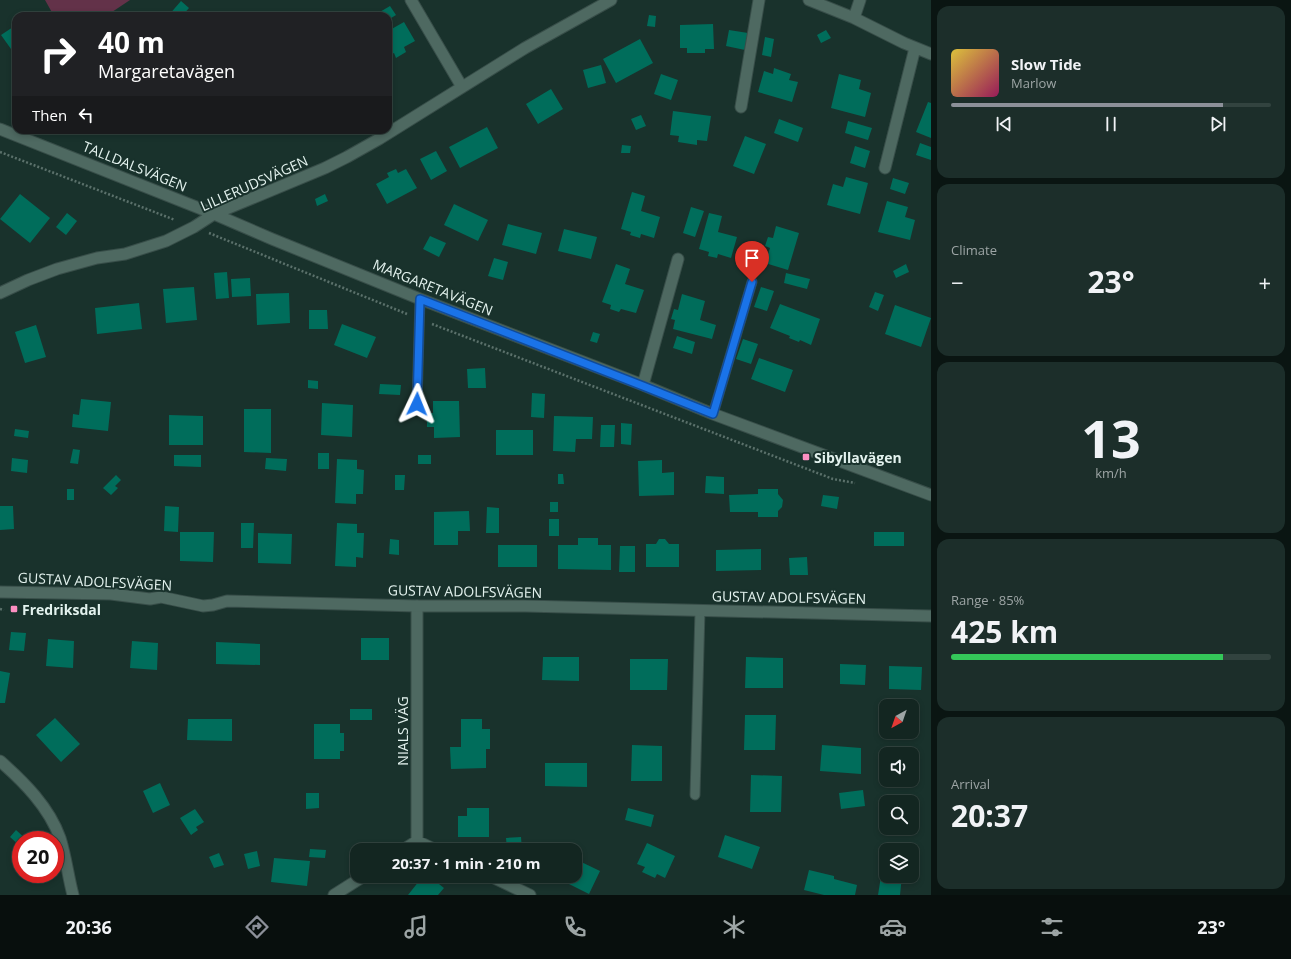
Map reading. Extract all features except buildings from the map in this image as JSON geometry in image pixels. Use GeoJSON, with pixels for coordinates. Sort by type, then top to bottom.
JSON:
{"type":"FeatureCollection","features":[{"type":"Feature","properties":{"kind":"street"},"geometry":{"type":"LineString","coordinates":[[411,0],[462,87]]}},
{"type":"Feature","properties":{"kind":"street","name":"LILLERUDSVÄGEN"},"geometry":{"type":"LineString","coordinates":[[392,130],[525,48],[611,0]]}},
{"type":"Feature","properties":{"kind":"street"},"geometry":{"type":"LineString","coordinates":[[741,107],[759,0]]}},
{"type":"Feature","properties":{"kind":"street"},"geometry":{"type":"LineString","coordinates":[[809,0],[854,18],[931,54]]}},
{"type":"Feature","properties":{"kind":"street"},"geometry":{"type":"LineString","coordinates":[[854,18],[860,0]]}},
{"type":"Feature","properties":{"kind":"street"},"geometry":{"type":"LineString","coordinates":[[885,168],[916,48]]}},
{"type":"Feature","properties":{"kind":"street","name":"TALLDALSVÄGEN"},"geometry":{"type":"LineString","coordinates":[[0,129],[12,134]]}},
{"type":"Feature","properties":{"kind":"street","name":"TALLDALSVÄGEN"},"geometry":{"type":"LineString","coordinates":[[13,134],[214,214]]}},
{"type":"Feature","properties":{"kind":"street","name":"LILLERUDSVÄGEN"},"geometry":{"type":"LineString","coordinates":[[0,293],[57,269],[97,258],[125,254],[166,241],[194,227],[214,214],[271,191],[347,157],[385,134]]}},
{"type":"Feature","properties":{"kind":"street","name":"MARGARETAVÄGEN"},"geometry":{"type":"LineString","coordinates":[[214,214],[420,299],[713,414],[931,496]]}},
{"type":"Feature","properties":{"kind":"street"},"geometry":{"type":"LineString","coordinates":[[643,386],[678,259]]}},
{"type":"Feature","properties":{"kind":"street","name":"GUSTAV ADOLFSVÄGEN"},"geometry":{"type":"LineString","coordinates":[[0,592],[111,594],[150,599],[161,597],[203,606],[213,606],[227,601],[417,606],[525,606],[931,616]]}},
{"type":"Feature","properties":{"kind":"street","name":"NIALS VÄG"},"geometry":{"type":"LineString","coordinates":[[417,606],[417,841]]}},
{"type":"Feature","properties":{"kind":"street"},"geometry":{"type":"LineString","coordinates":[[0,761],[40,801],[52,820],[61,844],[73,895]]}},
{"type":"Feature","properties":{"kind":"street"},"geometry":{"type":"LineString","coordinates":[[414,843],[417,841],[421,843]]}},
{"type":"Feature","properties":{"kind":"street"},"geometry":{"type":"LineString","coordinates":[[334,895],[353,883]]}},
{"type":"Feature","properties":{"kind":"street"},"geometry":{"type":"LineString","coordinates":[[505,883],[530,895]]}},
{"type":"Feature","properties":{"kind":"lane"},"geometry":{"type":"LineString","coordinates":[[713,414],[752,282]]}},
{"type":"Feature","properties":{"kind":"lane"},"geometry":{"type":"LineString","coordinates":[[417,404],[420,299]]}},
{"type":"Feature","properties":{"kind":"lane"},"geometry":{"type":"LineString","coordinates":[[695,795],[700,610]]}},
{"type":"Feature","properties":{"kind":"path"},"geometry":{"type":"LineString","coordinates":[[0,152],[194,227],[420,319],[833,479],[858,484]]}},
{"type":"Feature","properties":{"kind":"path"},"geometry":{"type":"LineString","coordinates":[[0,609],[4,610]]}},
{"type":"Feature","properties":{"kind":"shaded area"},"geometry":{"type":"Polygon","coordinates":[[[45,0],[130,0],[112,12],[52,12],[45,0]]]}},
{"type":"Feature","properties":{"kind":"place","name":"Sibyllavägen"},"geometry":{"type":"Point","coordinates":[806,457]}},
{"type":"Feature","properties":{"kind":"place","name":"Fredriksdal"},"geometry":{"type":"Point","coordinates":[14,609]}},
{"type":"Feature","properties":{"kind":"route"},"geometry":{"type":"LineString","coordinates":[[417,404],[420,299],[713,414],[752,282]]}}]}
